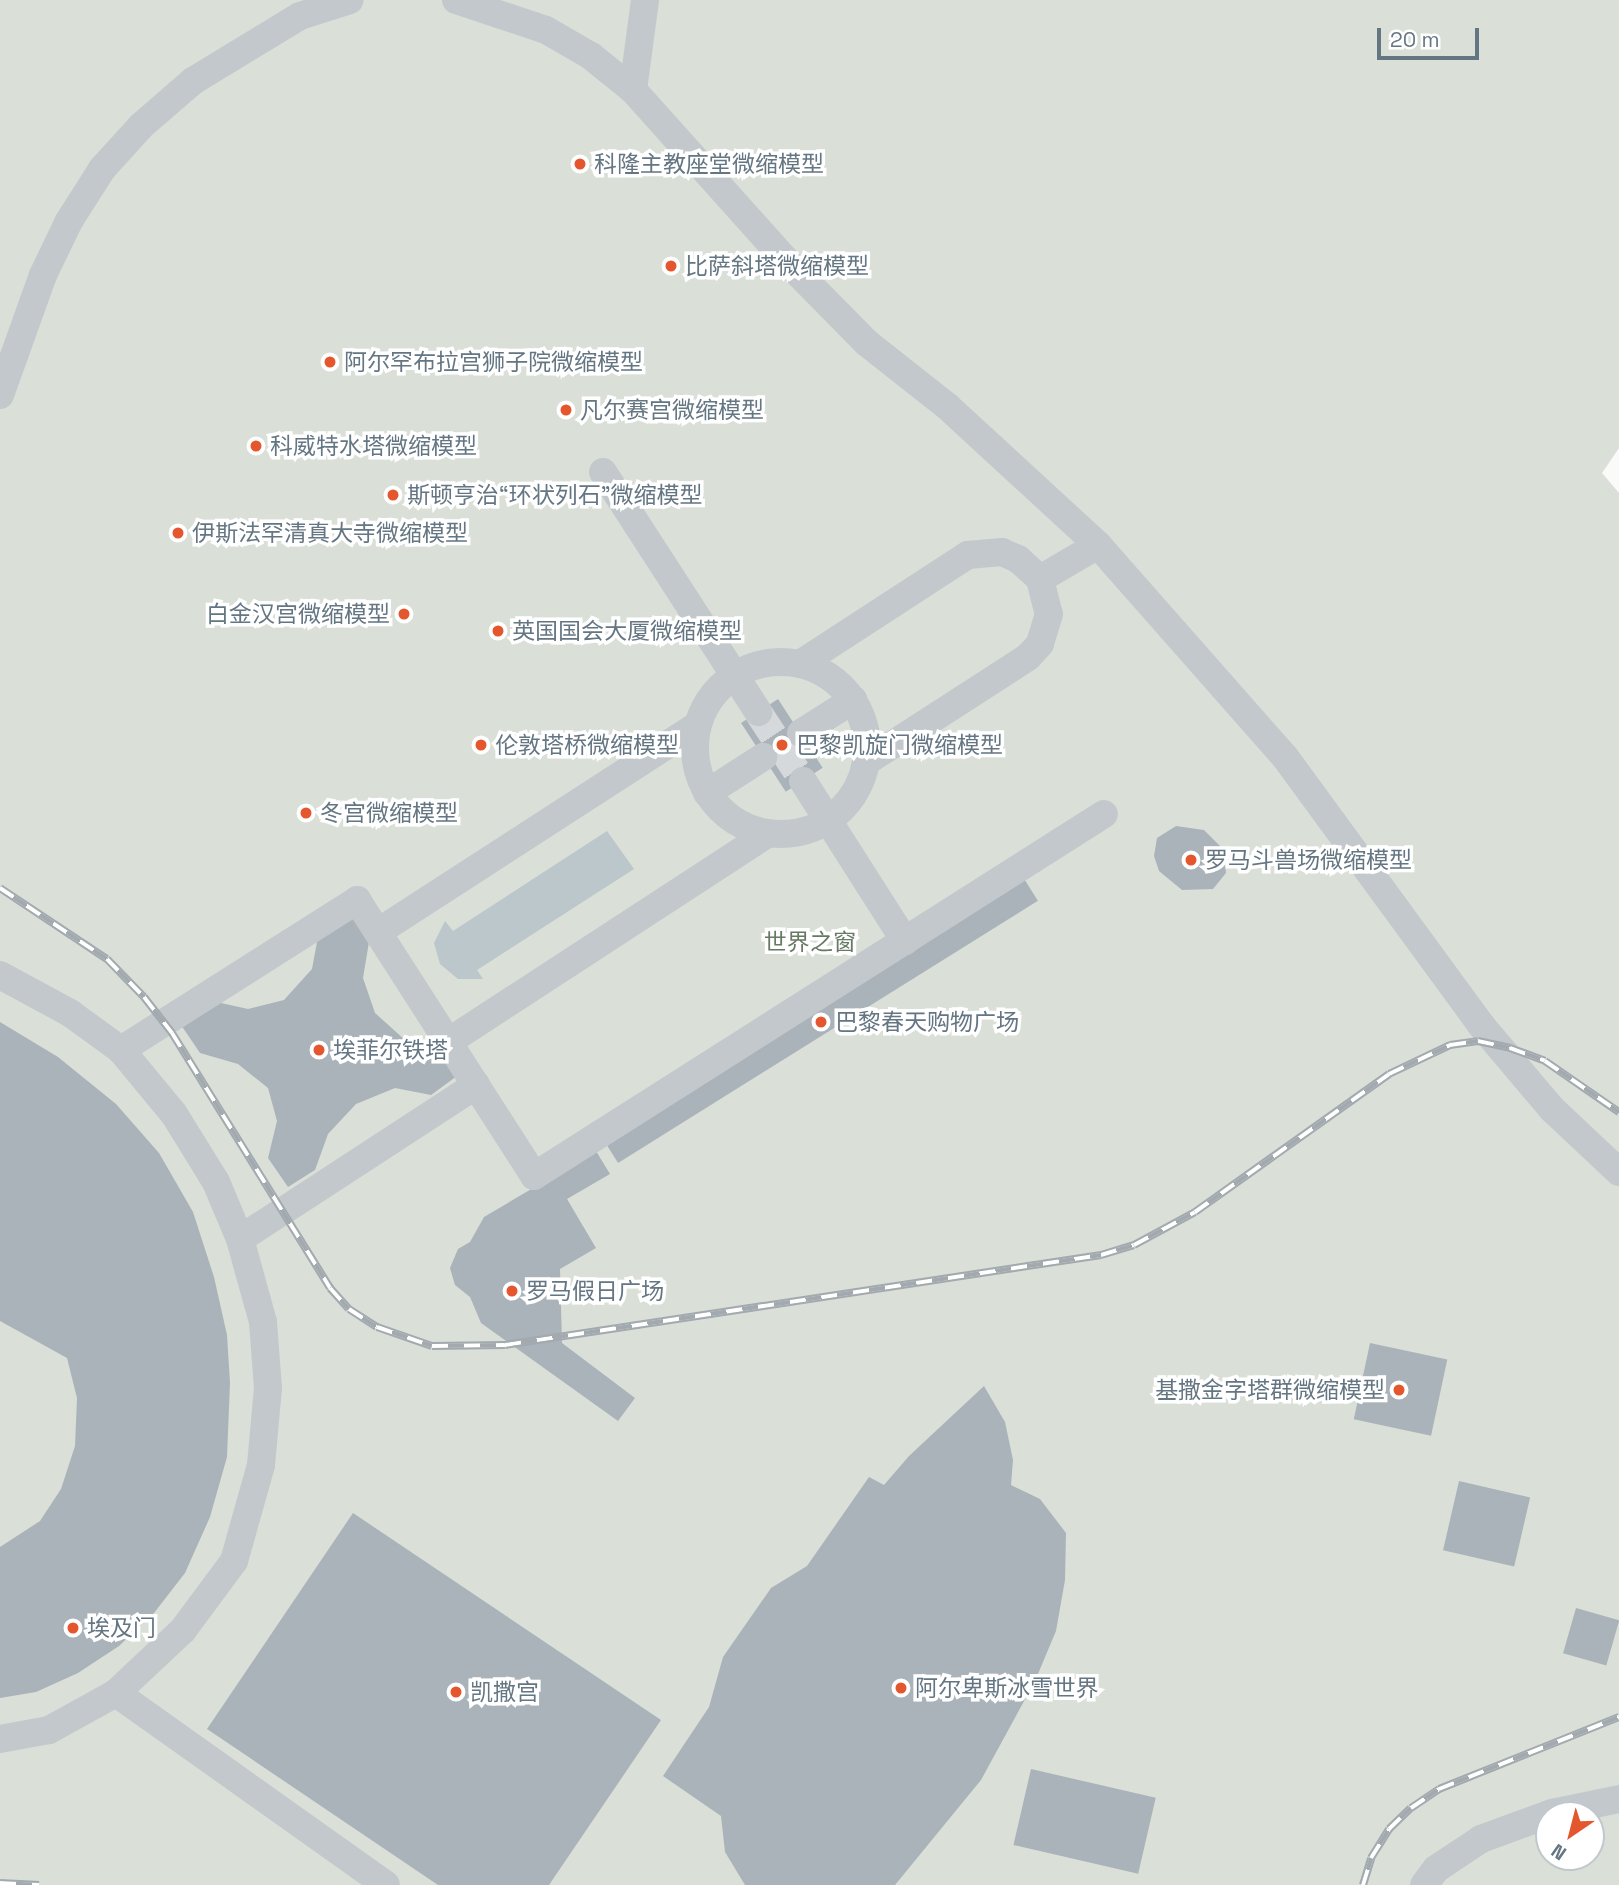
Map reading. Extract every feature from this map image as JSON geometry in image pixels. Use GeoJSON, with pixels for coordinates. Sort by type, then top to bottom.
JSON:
{"type":"FeatureCollection","features":[{"type":"Feature","properties":{"kind":"street"},"geometry":{"type":"LineString","coordinates":[[0,396],[43,275],[69,221],[103,169],[141,126],[193,81],[300,16],[350,0]]}},
{"type":"Feature","properties":{"kind":"street"},"geometry":{"type":"LineString","coordinates":[[456,0],[546,30],[591,56],[633,90],[791,266],[867,344],[948,407],[1098,545],[1285,757],[1481,1025],[1552,1109],[1619,1172]]}},
{"type":"Feature","properties":{"kind":"street"},"geometry":{"type":"LineString","coordinates":[[633,90],[645,0]]}},
{"type":"Feature","properties":{"kind":"street"},"geometry":{"type":"LineString","coordinates":[[603,472],[758,712]]}},
{"type":"Feature","properties":{"kind":"street"},"geometry":{"type":"LineString","coordinates":[[1040,579],[1098,545]]}},
{"type":"Feature","properties":{"kind":"street"},"geometry":{"type":"LineString","coordinates":[[800,664],[968,555],[1002,552],[1018,559],[1040,579],[1048,604],[1047,629],[1028,657],[866,762]]}},
{"type":"Feature","properties":{"kind":"street"},"geometry":{"type":"LineString","coordinates":[[800,664],[830,678],[853,700],[867,740],[866,762],[846,804],[828,820],[799,832],[768,833],[725,814],[707,793],[694,751],[696,726],[718,688],[734,675],[756,665],[800,664]]}},
{"type":"Feature","properties":{"kind":"street"},"geometry":{"type":"LineString","coordinates":[[801,733],[853,700]]}},
{"type":"Feature","properties":{"kind":"street"},"geometry":{"type":"LineString","coordinates":[[378,932],[696,726]]}},
{"type":"Feature","properties":{"kind":"street"},"geometry":{"type":"LineString","coordinates":[[707,793],[763,757]]}},
{"type":"Feature","properties":{"kind":"street"},"geometry":{"type":"LineString","coordinates":[[803,781],[905,941]]}},
{"type":"Feature","properties":{"kind":"street"},"geometry":{"type":"LineString","coordinates":[[121,1050],[357,900],[534,1175],[1104,814]]}},
{"type":"Feature","properties":{"kind":"street"},"geometry":{"type":"LineString","coordinates":[[448,1042],[768,833]]}},
{"type":"Feature","properties":{"kind":"street"},"geometry":{"type":"LineString","coordinates":[[0,975],[70,1013],[121,1050],[181,1125],[216,1182],[240,1239],[263,1322],[268,1388],[261,1465],[233,1561],[183,1630],[116,1693],[48,1730],[0,1739]]}},
{"type":"Feature","properties":{"kind":"street"},"geometry":{"type":"LineString","coordinates":[[240,1239],[476,1085]]}},
{"type":"Feature","properties":{"kind":"street"},"geometry":{"type":"LineString","coordinates":[[116,1693],[386,1885]]}},
{"type":"Feature","properties":{"kind":"street"},"geometry":{"type":"LineString","coordinates":[[1424,1885],[1436,1869],[1481,1839],[1552,1813],[1619,1799]]}},
{"type":"Feature","properties":{"kind":"green space","name":"世界之窗"},"geometry":{"type":"Polygon","coordinates":[[[0,0],[1619,0],[1619,448],[1602,473],[1619,493],[1619,1885],[0,1885],[0,0]]]}},
{"type":"Feature","properties":{"kind":"shaded area"},"geometry":{"type":"Polygon","coordinates":[[[607,831],[634,869],[477,970],[483,979],[458,979],[440,964],[434,943],[445,921],[453,931],[607,831]]]}},
{"type":"Feature","properties":{"kind":"building","name":"巴黎凯旋门微缩模型"},"geometry":{"type":"Polygon","coordinates":[[[778,699],[823,768],[786,792],[741,723],[778,699]]]}},
{"type":"Feature","properties":{"kind":"building","name":"罗马斗兽场微缩模型"},"geometry":{"type":"Polygon","coordinates":[[[1176,826],[1204,830],[1223,849],[1226,873],[1213,889],[1182,890],[1159,871],[1154,856],[1157,838],[1176,826]]]}},
{"type":"Feature","properties":{"kind":"building","name":"巴黎春天购物广场"},"geometry":{"type":"Polygon","coordinates":[[[1023,877],[1038,901],[618,1163],[603,1139],[1023,877]]]}},
{"type":"Feature","properties":{"kind":"building","name":"埃菲尔铁塔"},"geometry":{"type":"Polygon","coordinates":[[[349,912],[369,942],[363,978],[375,1013],[405,1040],[439,1047],[457,1076],[431,1095],[395,1088],[356,1104],[328,1134],[315,1170],[288,1187],[268,1158],[277,1121],[268,1088],[238,1064],[200,1053],[179,1022],[212,1001],[248,1009],[284,1000],[312,969],[319,931],[349,912]]]}},
{"type":"Feature","properties":{"kind":"building"},"geometry":{"type":"Polygon","coordinates":[[[0,1022],[58,1057],[116,1104],[159,1153],[193,1212],[214,1277],[227,1335],[230,1383],[227,1457],[210,1517],[185,1573],[154,1613],[119,1646],[78,1673],[36,1692],[0,1698],[0,1547],[40,1521],[61,1489],[75,1446],[77,1398],[67,1358],[0,1321],[0,1022]]]}},
{"type":"Feature","properties":{"kind":"building","name":"罗马假日广场"},"geometry":{"type":"Polygon","coordinates":[[[596,1151],[610,1174],[567,1199],[596,1248],[560,1269],[562,1343],[635,1398],[618,1421],[481,1323],[470,1297],[455,1285],[450,1268],[458,1249],[470,1242],[484,1217],[596,1151]]]}},
{"type":"Feature","properties":{"kind":"building","name":"基撒金字塔群微缩模型"},"geometry":{"type":"Polygon","coordinates":[[[1370,1343],[1447,1359],[1431,1436],[1354,1419],[1370,1343]]]}},
{"type":"Feature","properties":{"kind":"building","name":"阿尔卑斯冰雪世界"},"geometry":{"type":"Polygon","coordinates":[[[984,1386],[1005,1422],[1013,1460],[1011,1485],[1040,1499],[1066,1533],[1065,1580],[1056,1631],[1035,1681],[981,1780],[895,1885],[745,1885],[725,1852],[721,1816],[663,1776],[709,1707],[723,1657],[771,1588],[807,1566],[869,1477],[884,1485],[909,1456],[984,1386]]]}},
{"type":"Feature","properties":{"kind":"building"},"geometry":{"type":"Polygon","coordinates":[[[1459,1481],[1530,1497],[1514,1567],[1443,1550],[1459,1481]]]}},
{"type":"Feature","properties":{"kind":"building","name":"凯撒宫"},"geometry":{"type":"Polygon","coordinates":[[[353,1513],[661,1720],[549,1885],[438,1885],[207,1729],[353,1513]]]}},
{"type":"Feature","properties":{"kind":"building"},"geometry":{"type":"Polygon","coordinates":[[[1576,1608],[1619,1620],[1606,1666],[1563,1653],[1576,1608]]]}},
{"type":"Feature","properties":{"kind":"building"},"geometry":{"type":"Polygon","coordinates":[[[1031,1769],[1156,1798],[1138,1874],[1013,1845],[1031,1769]]]}},
{"type":"Feature","properties":{"kind":"tunnel"},"geometry":{"type":"LineString","coordinates":[[758,712],[803,781]]}},
{"type":"Feature","properties":{"kind":"railway"},"geometry":{"type":"LineString","coordinates":[[0,888],[107,959],[144,997],[172,1033],[330,1288],[349,1309],[377,1327],[432,1346],[505,1345],[1101,1255],[1134,1245],[1195,1212],[1389,1074],[1450,1045],[1478,1041],[1510,1048],[1545,1061],[1619,1112]]}},
{"type":"Feature","properties":{"kind":"railway"},"geometry":{"type":"LineString","coordinates":[[1363,1885],[1371,1858],[1389,1829],[1411,1808],[1439,1789],[1619,1717]]}},
{"type":"Feature","properties":{"kind":"railway"},"geometry":{"type":"LineString","coordinates":[[0,1883],[39,1885]]}},
{"type":"Feature","properties":{"kind":"place","name":"科隆主教座堂微缩模型"},"geometry":{"type":"Point","coordinates":[580,164]}},
{"type":"Feature","properties":{"kind":"place","name":"比萨斜塔微缩模型"},"geometry":{"type":"Point","coordinates":[671,266]}},
{"type":"Feature","properties":{"kind":"place","name":"阿尔罕布拉宫狮子院微缩模型"},"geometry":{"type":"Point","coordinates":[330,362]}},
{"type":"Feature","properties":{"kind":"place","name":"凡尔赛宫微缩模型"},"geometry":{"type":"Point","coordinates":[566,410]}},
{"type":"Feature","properties":{"kind":"place","name":"科威特水塔微缩模型"},"geometry":{"type":"Point","coordinates":[256,446]}},
{"type":"Feature","properties":{"kind":"place","name":"斯顿亨治“环状列石”微缩模型"},"geometry":{"type":"Point","coordinates":[393,495]}},
{"type":"Feature","properties":{"kind":"place","name":"伊斯法罕清真大寺微缩模型"},"geometry":{"type":"Point","coordinates":[178,533]}},
{"type":"Feature","properties":{"kind":"place","name":"白金汉宫微缩模型"},"geometry":{"type":"Point","coordinates":[404,614]}},
{"type":"Feature","properties":{"kind":"place","name":"英国国会大厦微缩模型"},"geometry":{"type":"Point","coordinates":[498,631]}},
{"type":"Feature","properties":{"kind":"place","name":"伦敦塔桥微缩模型"},"geometry":{"type":"Point","coordinates":[481,745]}},
{"type":"Feature","properties":{"kind":"place","name":"巴黎凯旋门微缩模型"},"geometry":{"type":"Point","coordinates":[782,745]}},
{"type":"Feature","properties":{"kind":"place","name":"冬宫微缩模型"},"geometry":{"type":"Point","coordinates":[306,813]}},
{"type":"Feature","properties":{"kind":"place","name":"罗马斗兽场微缩模型"},"geometry":{"type":"Point","coordinates":[1191,860]}},
{"type":"Feature","properties":{"kind":"place","name":"巴黎春天购物广场"},"geometry":{"type":"Point","coordinates":[821,1022]}},
{"type":"Feature","properties":{"kind":"place","name":"埃菲尔铁塔"},"geometry":{"type":"Point","coordinates":[319,1050]}},
{"type":"Feature","properties":{"kind":"place","name":"罗马假日广场"},"geometry":{"type":"Point","coordinates":[512,1291]}},
{"type":"Feature","properties":{"kind":"place","name":"基撒金字塔群微缩模型"},"geometry":{"type":"Point","coordinates":[1399,1390]}},
{"type":"Feature","properties":{"kind":"place","name":"埃及门"},"geometry":{"type":"Point","coordinates":[73,1628]}},
{"type":"Feature","properties":{"kind":"place","name":"阿尔卑斯冰雪世界"},"geometry":{"type":"Point","coordinates":[901,1688]}},
{"type":"Feature","properties":{"kind":"place","name":"凯撒宫"},"geometry":{"type":"Point","coordinates":[456,1692]}}]}
